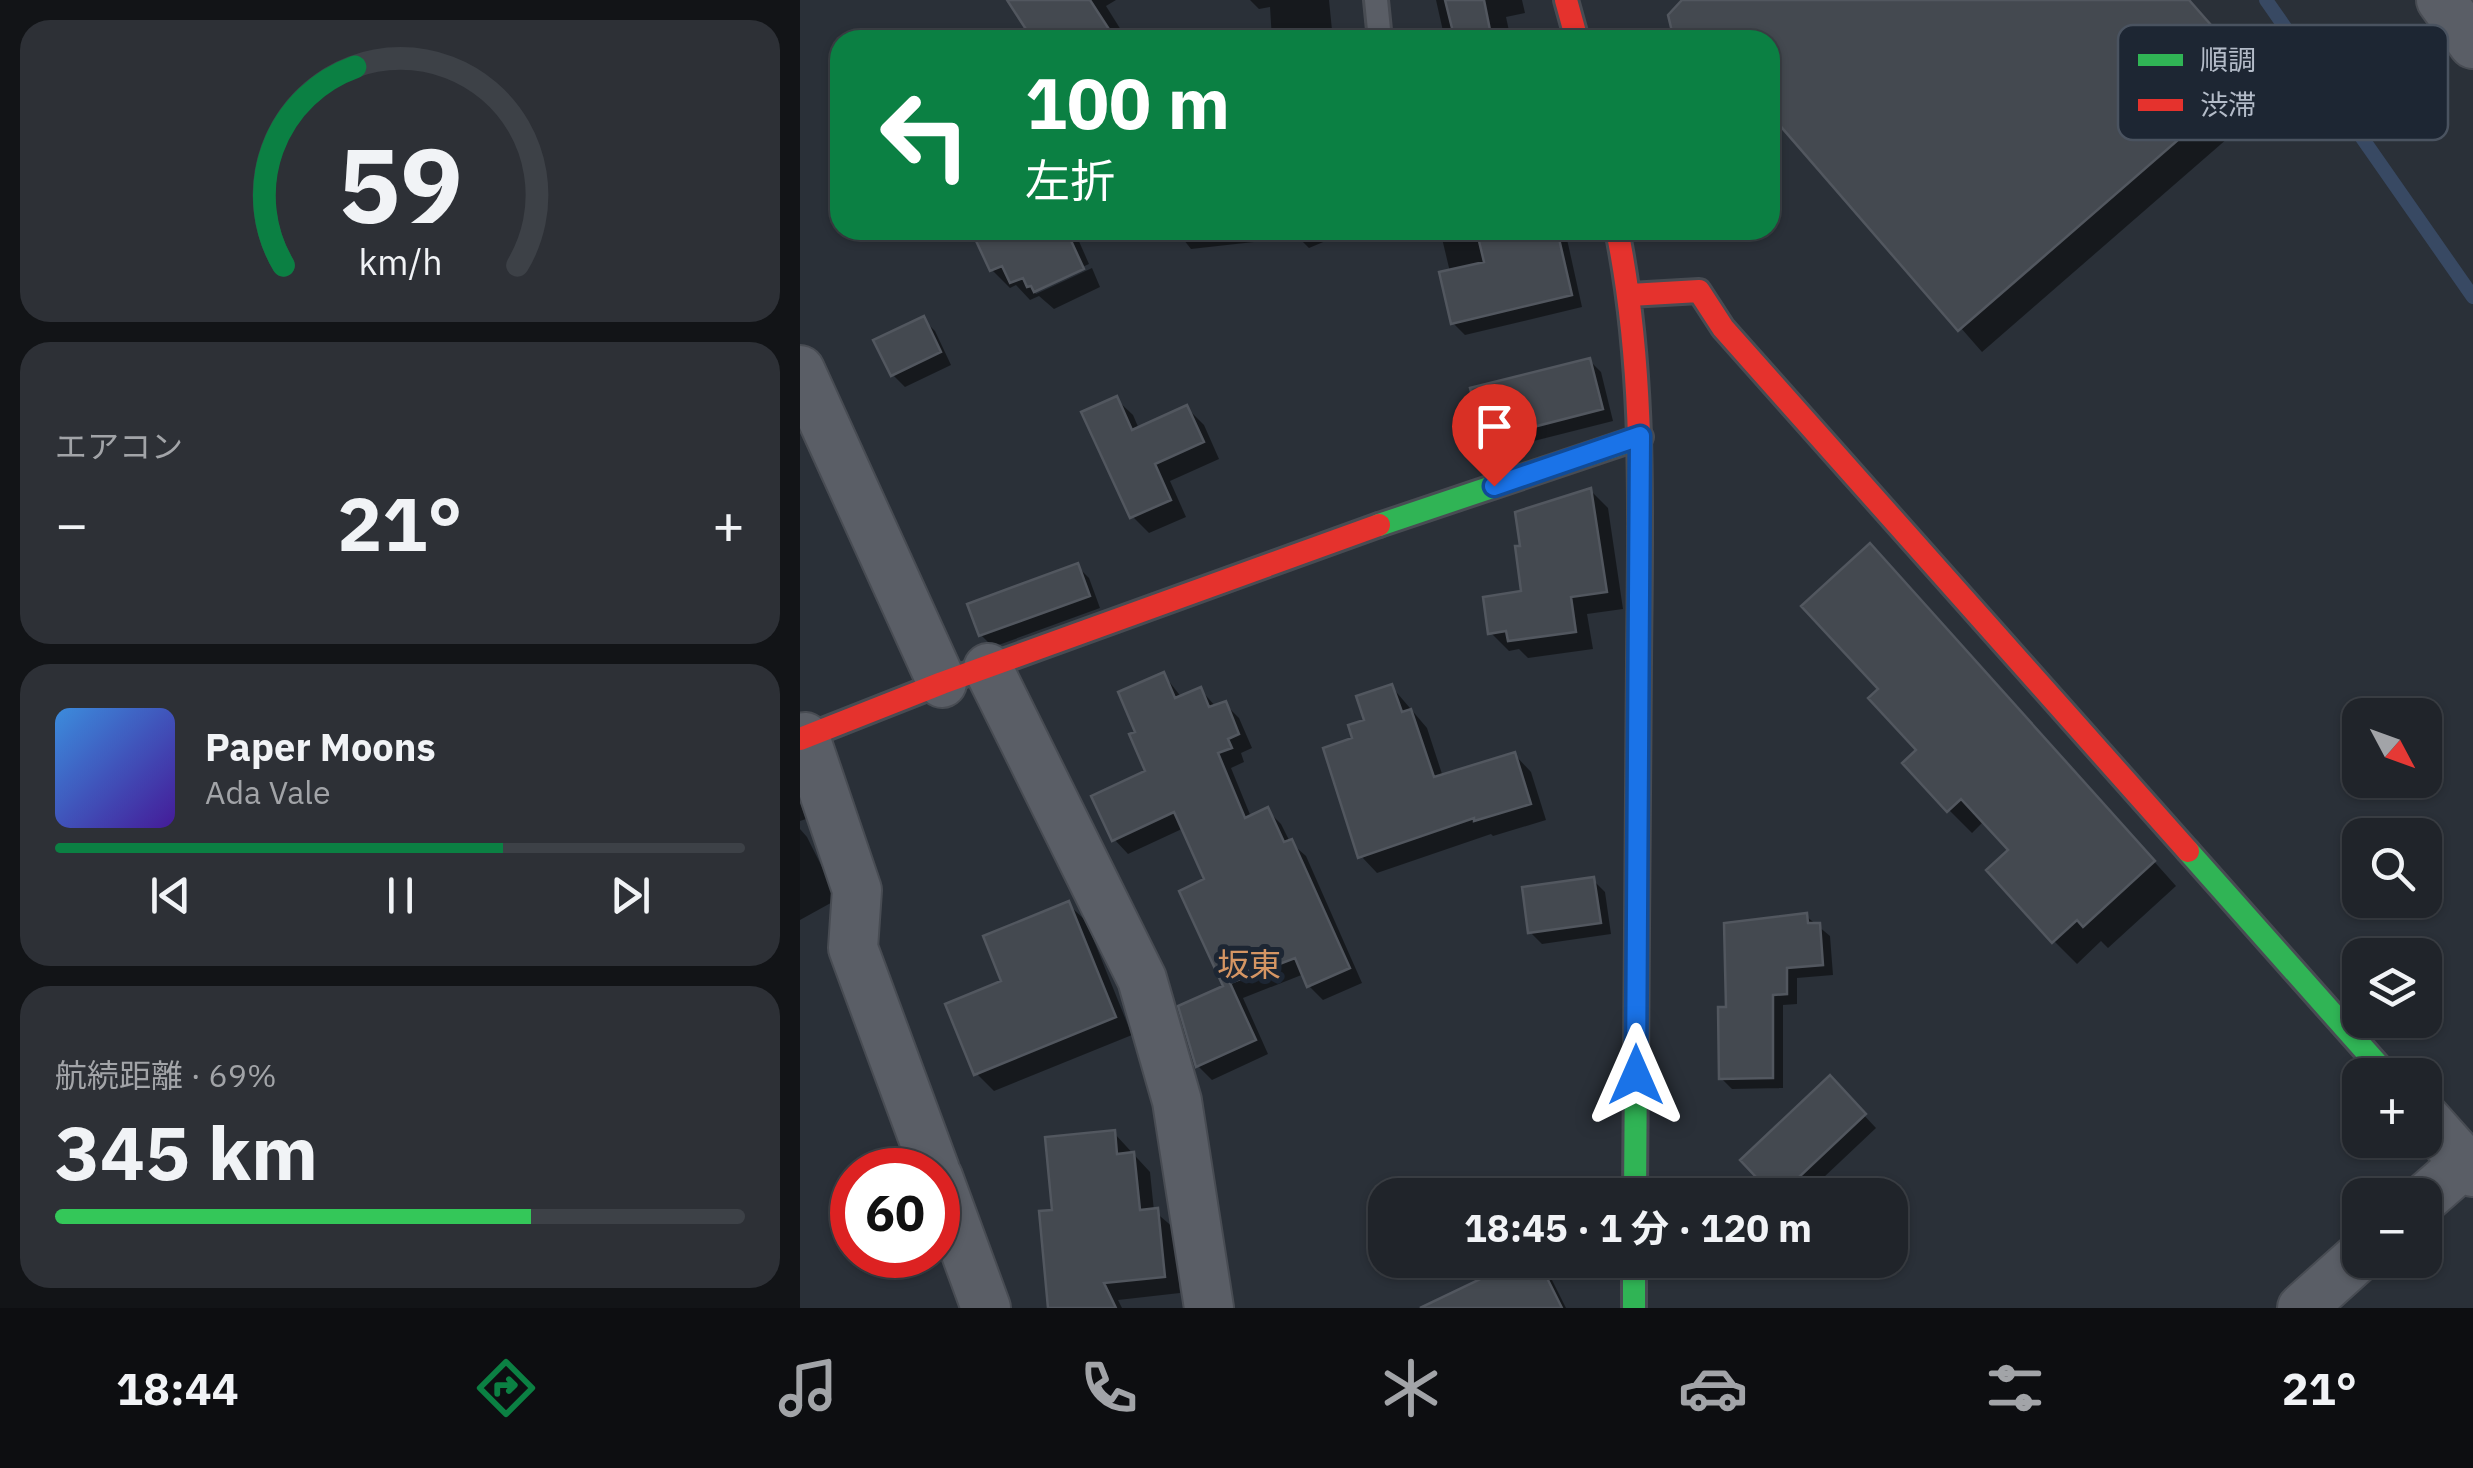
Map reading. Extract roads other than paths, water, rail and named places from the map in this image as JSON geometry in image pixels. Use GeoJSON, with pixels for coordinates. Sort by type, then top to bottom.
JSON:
{"type":"FeatureCollection","features":[{"type":"Feature","properties":{"kind":"street"},"geometry":{"type":"LineString","coordinates":[[1566,0],[1574,30]]}},
{"type":"Feature","properties":{"kind":"street"},"geometry":{"type":"LineString","coordinates":[[2441,0],[2473,44]]}},
{"type":"Feature","properties":{"kind":"street"},"geometry":{"type":"LineString","coordinates":[[1618,240],[1630,296],[1640,436],[1635,1178]]}},
{"type":"Feature","properties":{"kind":"street"},"geometry":{"type":"LineString","coordinates":[[1630,296],[1699,291],[1723,328],[2372,1058]]}},
{"type":"Feature","properties":{"kind":"street"},"geometry":{"type":"LineString","coordinates":[[800,370],[942,683]]}},
{"type":"Feature","properties":{"kind":"street"},"geometry":{"type":"LineString","coordinates":[[927,1148],[853,948],[857,890],[803,738],[1312,548],[1640,436]]}},
{"type":"Feature","properties":{"kind":"street"},"geometry":{"type":"LineString","coordinates":[[988,668],[1142,979],[1177,1101],[1201,1305]]}},
{"type":"Feature","properties":{"kind":"street"},"geometry":{"type":"LineString","coordinates":[[2442,1137],[2469,1167],[2442,1186]]}},
{"type":"Feature","properties":{"kind":"street"},"geometry":{"type":"LineString","coordinates":[[960,1238],[986,1308]]}},
{"type":"Feature","properties":{"kind":"street"},"geometry":{"type":"LineString","coordinates":[[2302,1308],[2342,1272]]}},
{"type":"Feature","properties":{"kind":"street"},"geometry":{"type":"LineString","coordinates":[[1634,1278],[1634,1308]]}},
{"type":"Feature","properties":{"kind":"lane"},"geometry":{"type":"LineString","coordinates":[[1376,0],[1379,30]]}},
{"type":"Feature","properties":{"kind":"waterway"},"geometry":{"type":"LineString","coordinates":[[2266,0],[2283,25]]}},
{"type":"Feature","properties":{"kind":"waterway"},"geometry":{"type":"LineString","coordinates":[[2364,140],[2473,297]]}},
{"type":"Feature","properties":{"kind":"district","name":"坂東"},"geometry":{"type":"Point","coordinates":[1249,964]}}]}
